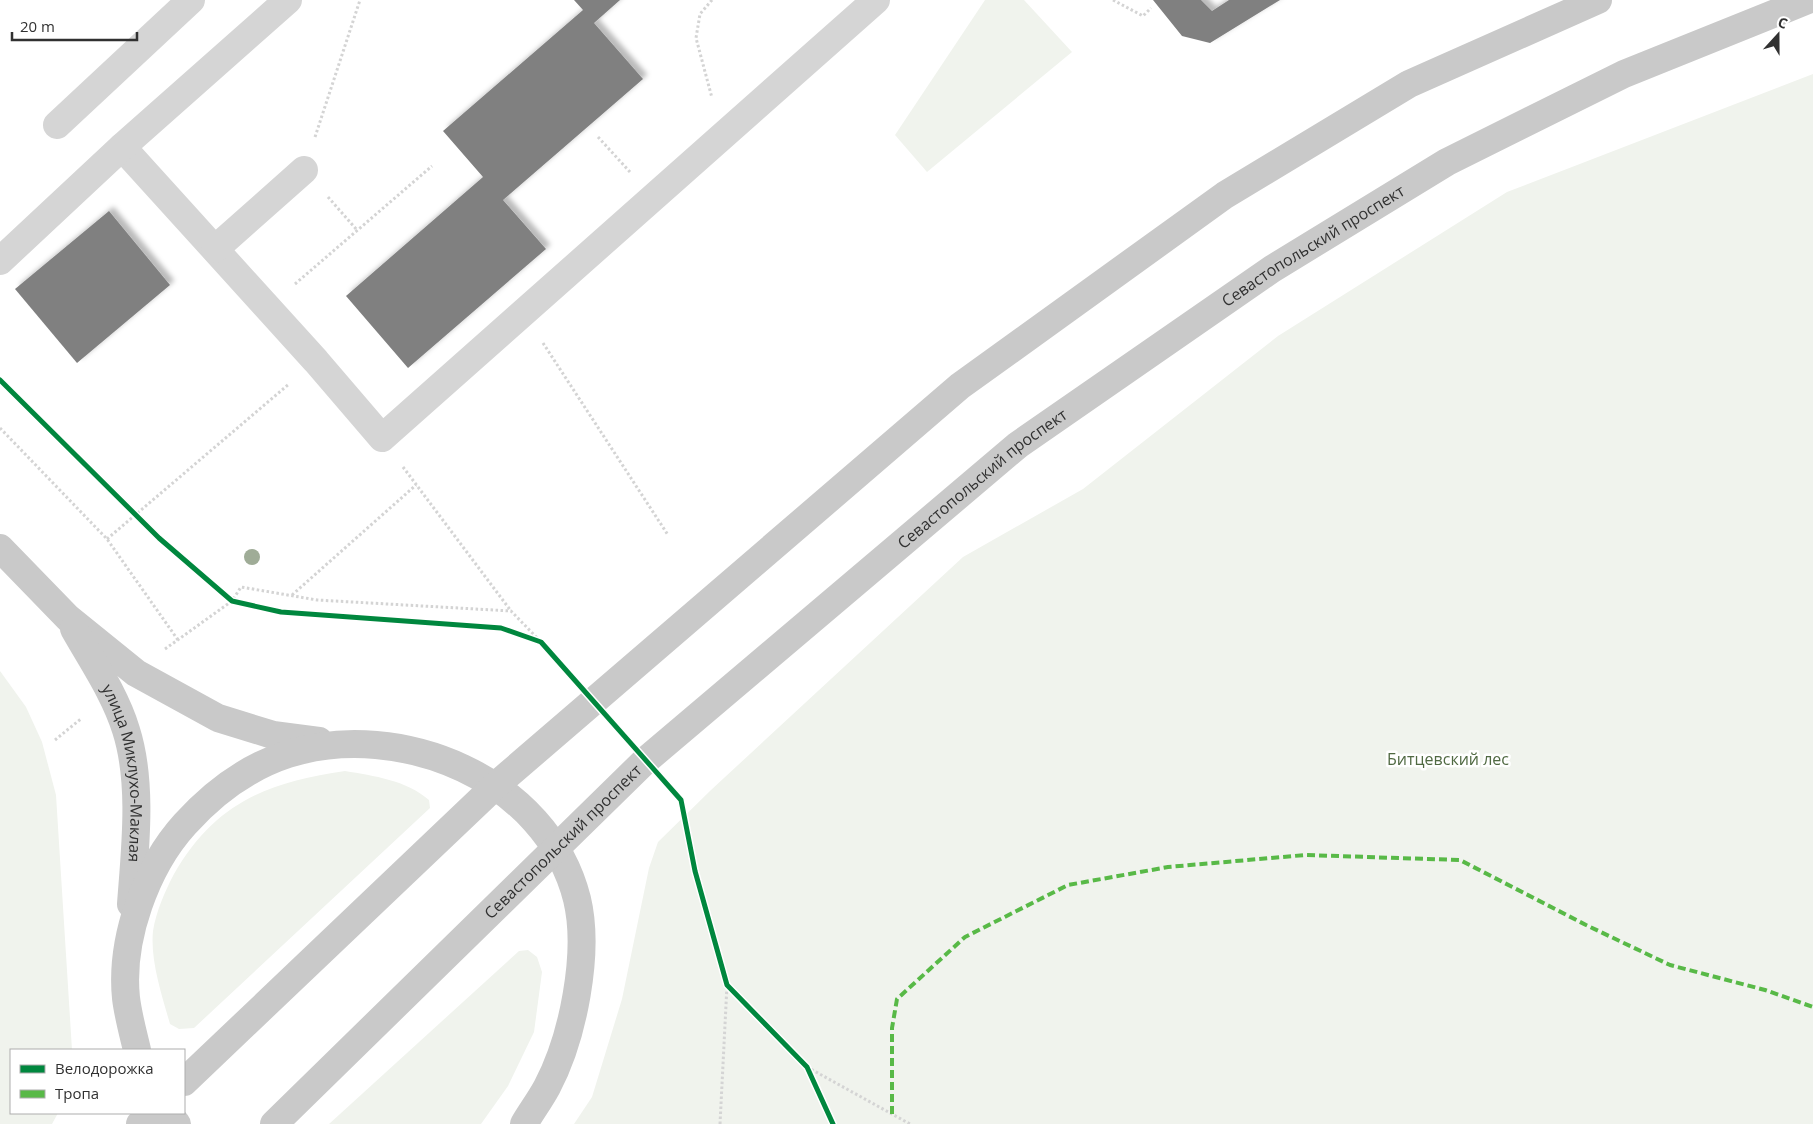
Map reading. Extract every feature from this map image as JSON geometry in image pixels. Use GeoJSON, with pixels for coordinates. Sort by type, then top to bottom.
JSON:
{"type":"FeatureCollection","features":[{"type":"Feature","properties":{"kind":"main road"},"geometry":{"type":"LineString","coordinates":[[185,1081],[495,786],[960,386],[1225,195],[1409,84],[1598,0]]}},
{"type":"Feature","properties":{"kind":"main road","name":"Севастопольский проспект"},"geometry":{"type":"LineString","coordinates":[[274,1124],[645,761],[1018,445],[1264,274],[1456,158],[1624,74],[1808,0]]}},
{"type":"Feature","properties":{"kind":"main road","name":"улица Миклухо-Маклая"},"geometry":{"type":"LineString","coordinates":[[0,548],[68,618],[136,672],[218,718],[273,735],[342,744]]}},
{"type":"Feature","properties":{"kind":"main road","name":"улица Миклухо-Маклая"},"geometry":{"type":"LineString","coordinates":[[68,618],[110,694],[126,730],[135,767],[135,856],[128,941]]}},
{"type":"Feature","properties":{"kind":"main road"},"geometry":{"type":"LineString","coordinates":[[137,1049],[126,997],[128,941],[146,886],[168,842],[202,804],[243,774],[288,754],[342,744],[396,746],[448,760],[495,786],[528,814],[556,848],[577,899],[581,947],[576,1002],[566,1043],[547,1087],[524,1124]]}},
{"type":"Feature","properties":{"kind":"main road"},"geometry":{"type":"LineString","coordinates":[[140,1124],[151,1114]]}},
{"type":"Feature","properties":{"kind":"main road"},"geometry":{"type":"LineString","coordinates":[[169,1114],[177,1124]]}},
{"type":"Feature","properties":{"kind":"lane"},"geometry":{"type":"LineString","coordinates":[[57,125],[191,0]]}},
{"type":"Feature","properties":{"kind":"lane"},"geometry":{"type":"LineString","coordinates":[[0,261],[122,147],[288,0]]}},
{"type":"Feature","properties":{"kind":"lane"},"geometry":{"type":"LineString","coordinates":[[122,147],[268,307],[382,438],[876,0]]}},
{"type":"Feature","properties":{"kind":"lane"},"geometry":{"type":"LineString","coordinates":[[215,249],[304,170]]}},
{"type":"Feature","properties":{"kind":"path"},"geometry":{"type":"LineString","coordinates":[[357,230],[304,170],[360,0]]}},
{"type":"Feature","properties":{"kind":"path"},"geometry":{"type":"LineString","coordinates":[[712,0],[700,14],[696,38],[723,136]]}},
{"type":"Feature","properties":{"kind":"path"},"geometry":{"type":"LineString","coordinates":[[1113,0],[1143,16],[1151,8]]}},
{"type":"Feature","properties":{"kind":"path"},"geometry":{"type":"LineString","coordinates":[[598,137],[653,198]]}},
{"type":"Feature","properties":{"kind":"path"},"geometry":{"type":"LineString","coordinates":[[268,307],[432,166]]}},
{"type":"Feature","properties":{"kind":"path"},"geometry":{"type":"LineString","coordinates":[[524,314],[668,535]]}},
{"type":"Feature","properties":{"kind":"path"},"geometry":{"type":"LineString","coordinates":[[108,539],[316,361]]}},
{"type":"Feature","properties":{"kind":"path"},"geometry":{"type":"LineString","coordinates":[[0,428],[108,539],[178,640]]}},
{"type":"Feature","properties":{"kind":"path"},"geometry":{"type":"LineString","coordinates":[[382,438],[511,611],[541,642]]}},
{"type":"Feature","properties":{"kind":"path"},"geometry":{"type":"LineString","coordinates":[[292,595],[416,485]]}},
{"type":"Feature","properties":{"kind":"path"},"geometry":{"type":"LineString","coordinates":[[129,508],[142,521]]}},
{"type":"Feature","properties":{"kind":"path"},"geometry":{"type":"LineString","coordinates":[[162,651],[232,601],[241,586],[317,600],[511,611]]}},
{"type":"Feature","properties":{"kind":"path"},"geometry":{"type":"LineString","coordinates":[[224,595],[232,601],[240,603]]}},
{"type":"Feature","properties":{"kind":"path"},"geometry":{"type":"LineString","coordinates":[[525,636],[541,642]]}},
{"type":"Feature","properties":{"kind":"path"},"geometry":{"type":"LineString","coordinates":[[55,740],[87,713]]}},
{"type":"Feature","properties":{"kind":"path"},"geometry":{"type":"LineString","coordinates":[[720,1124],[727,985]]}},
{"type":"Feature","properties":{"kind":"path"},"geometry":{"type":"LineString","coordinates":[[807,1067],[910,1124]]}},
{"type":"Feature","properties":{"kind":"green space"},"geometry":{"type":"Polygon","coordinates":[[[985,0],[1024,0],[1072,52],[927,172],[895,135],[985,0]]]}},
{"type":"Feature","properties":{"kind":"green space","name":"Битцевский лес"},"geometry":{"type":"Polygon","coordinates":[[[1813,74],[1813,1124],[574,1124],[592,1097],[622,999],[649,868],[658,842],[711,790],[963,557],[1083,489],[1278,336],[1507,192],[1813,74]]]}},
{"type":"Feature","properties":{"kind":"green space"},"geometry":{"type":"Polygon","coordinates":[[[0,671],[26,707],[42,742],[56,795],[72,1049],[10,1049],[10,1114],[57,1114],[52,1124],[0,1124],[0,671]]]}},
{"type":"Feature","properties":{"kind":"green space"},"geometry":{"type":"Polygon","coordinates":[[[345,771],[400,783],[429,800],[430,808],[194,1028],[179,1029],[170,1024],[155,966],[153,931],[167,887],[190,850],[207,830],[226,813],[246,800],[292,782],[345,771]]]}},
{"type":"Feature","properties":{"kind":"green space"},"geometry":{"type":"Polygon","coordinates":[[[528,950],[537,957],[542,972],[534,1032],[508,1086],[481,1124],[329,1124],[519,951],[528,950]]]}},
{"type":"Feature","properties":{"kind":"building"},"geometry":{"type":"Polygon","coordinates":[[[574,0],[620,0],[594,23],[643,79],[503,200],[546,249],[408,368],[346,296],[483,177],[443,131],[583,10],[574,0]]]}},
{"type":"Feature","properties":{"kind":"building"},"geometry":{"type":"Polygon","coordinates":[[[1153,0],[1201,0],[1212,11],[1229,0],[1280,0],[1210,43],[1182,36],[1153,0]]]}},
{"type":"Feature","properties":{"kind":"building"},"geometry":{"type":"Polygon","coordinates":[[[109,211],[170,285],[77,363],[15,289],[109,211]]]}},
{"type":"Feature","properties":{"kind":"marked path"},"geometry":{"type":"LineString","coordinates":[[892,1114],[892,1028],[897,999],[965,937],[1068,885],[1168,867],[1305,855],[1460,860],[1586,925],[1670,965],[1765,990],[1813,1007]]}},
{"type":"Feature","properties":{"kind":"cycle path"},"geometry":{"type":"LineString","coordinates":[[0,380],[159,538],[232,601],[281,612],[501,628],[541,642],[681,800],[695,871],[727,985],[807,1067],[833,1124]]}}]}
